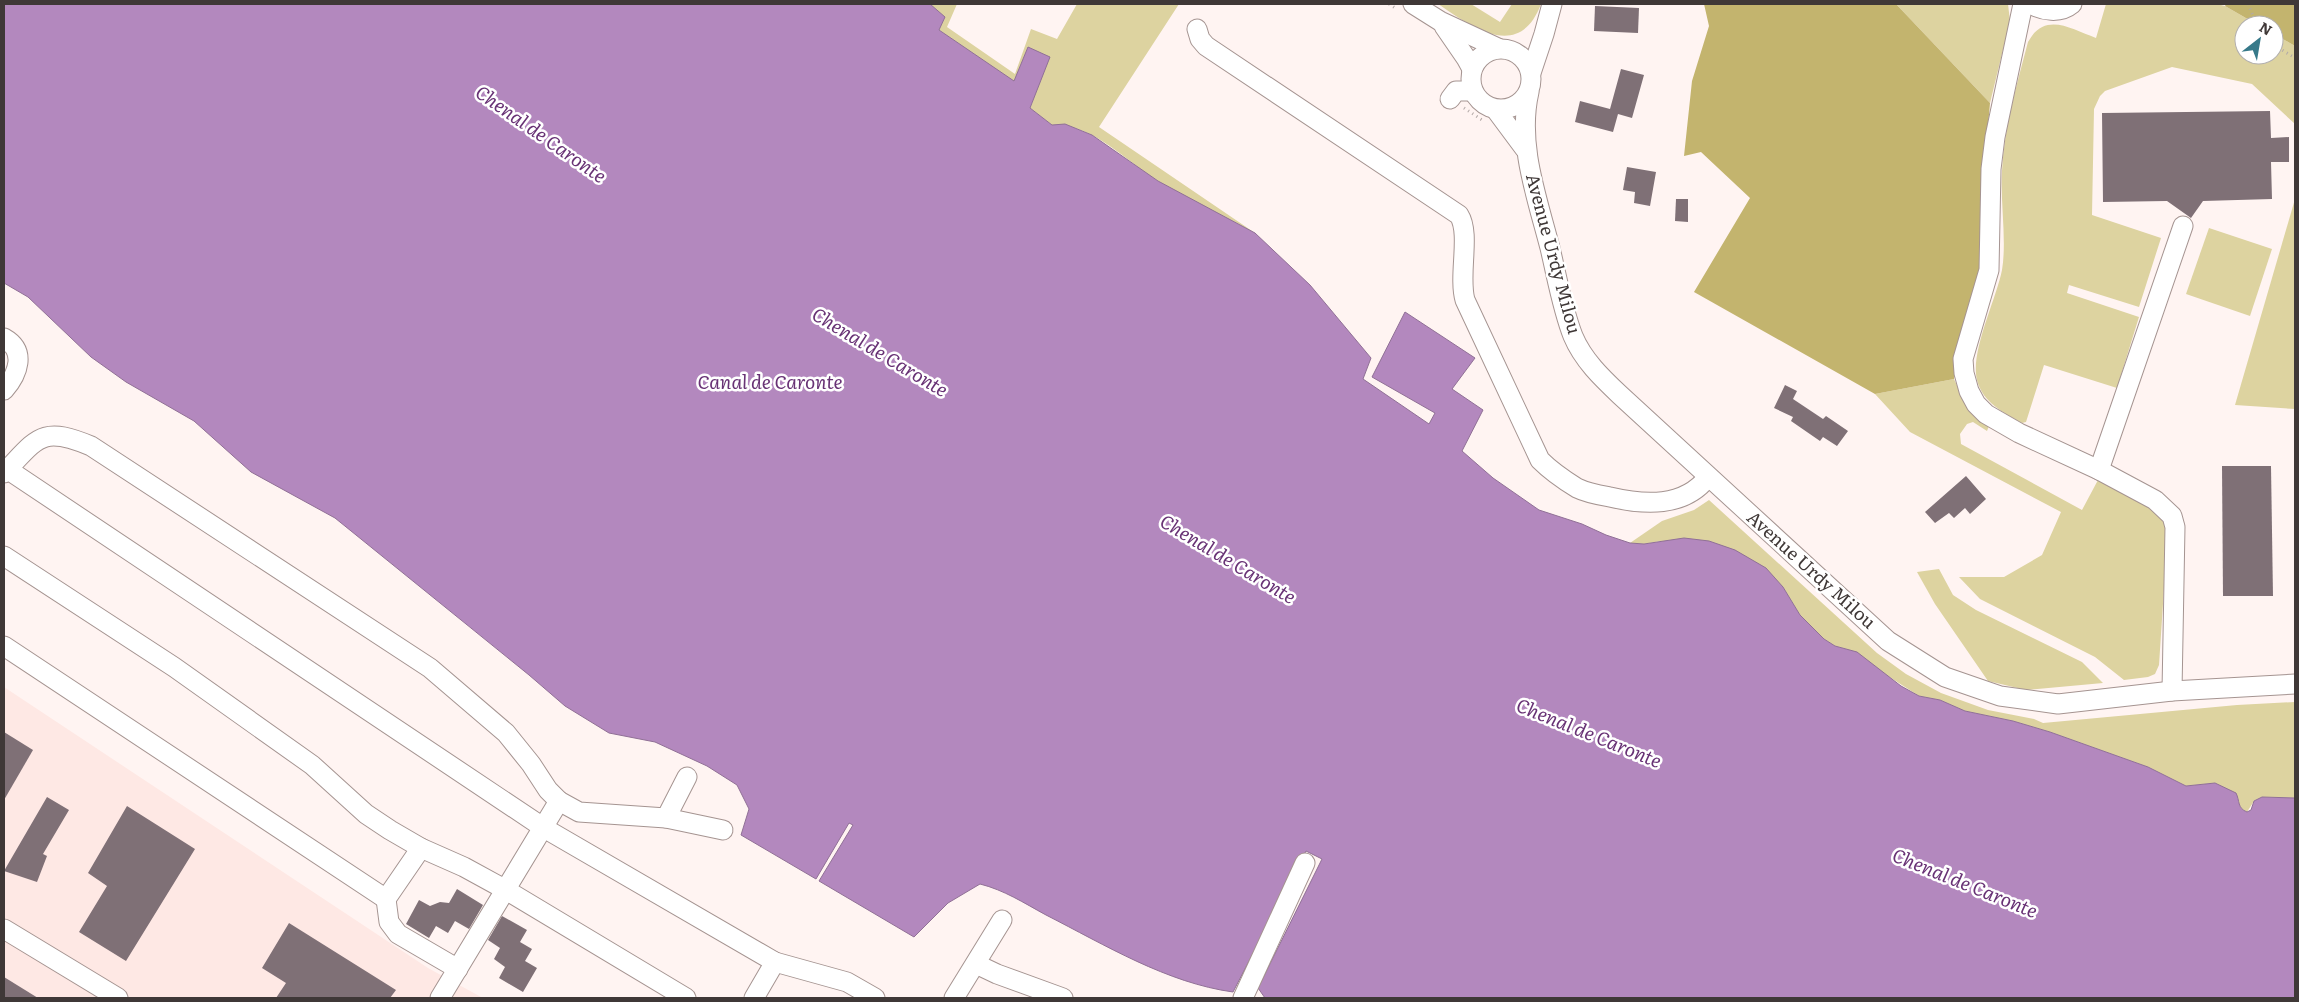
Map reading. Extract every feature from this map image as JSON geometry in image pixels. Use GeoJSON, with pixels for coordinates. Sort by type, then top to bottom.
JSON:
{"type":"FeatureCollection","features":[{"type":"Feature","properties":{"kind":"street"},"geometry":{"type":"LineString","coordinates":[[1413,4],[1440,21],[1502,49],[1516,52],[1524,60],[1530,82],[1523,100],[1513,107],[1496,110],[1483,105],[1476,97],[1470,82],[1472,69],[1481,55],[1502,49],[1522,45],[1530,39],[1550,10]]}},
{"type":"Feature","properties":{"kind":"street"},"geometry":{"type":"LineString","coordinates":[[2023,4],[1994,136],[1991,169],[1989,270],[1963,359],[1964,373],[1976,404],[1998,423],[2099,470],[2155,500],[2164,506],[2172,516],[2175,527],[2172,691]]}},
{"type":"Feature","properties":{"kind":"street"},"geometry":{"type":"LineString","coordinates":[[2030,4],[2039,9],[2050,11],[2068,7],[2072,4]]}},
{"type":"Feature","properties":{"kind":"street","name":"Avenue Urdy Milou"},"geometry":{"type":"LineString","coordinates":[[1550,10],[1530,82],[1525,116],[1526,150],[1564,306],[1574,337],[1584,355],[1620,395],[1888,641],[1945,677],[2000,696],[2058,704],[2172,691],[2295,684]]}},
{"type":"Feature","properties":{"kind":"street"},"geometry":{"type":"LineString","coordinates":[[1440,21],[1472,69]]}},
{"type":"Feature","properties":{"kind":"street"},"geometry":{"type":"LineString","coordinates":[[1196,28],[1200,39],[1206,46],[1459,215],[1464,228],[1462,288],[1466,300],[1540,460],[1546,466],[1583,490],[1638,504],[1662,502],[1694,492],[1708,477]]}},
{"type":"Feature","properties":{"kind":"street"},"geometry":{"type":"LineString","coordinates":[[1450,99],[1456,90],[1473,91]]}},
{"type":"Feature","properties":{"kind":"street","name":"Avenue Urdy Milou"},"geometry":{"type":"LineString","coordinates":[[1496,110],[1526,150]]}},
{"type":"Feature","properties":{"kind":"street"},"geometry":{"type":"LineString","coordinates":[[2099,470],[2183,226]]}},
{"type":"Feature","properties":{"kind":"street"},"geometry":{"type":"LineString","coordinates":[[4,338],[16,349],[19,360],[18,369],[4,390]]}},
{"type":"Feature","properties":{"kind":"street"},"geometry":{"type":"LineString","coordinates":[[723,830],[666,818],[579,812],[560,801],[548,790],[531,764],[506,733],[430,668],[91,446],[74,439],[48,435],[39,438],[29,446],[5,471],[544,828],[775,962],[847,982],[875,998]]}},
{"type":"Feature","properties":{"kind":"street"},"geometry":{"type":"LineString","coordinates":[[4,556],[174,667],[312,765],[366,814],[421,848],[464,867],[506,890],[686,998]]}},
{"type":"Feature","properties":{"kind":"street"},"geometry":{"type":"LineString","coordinates":[[4,646],[386,899]]}},
{"type":"Feature","properties":{"kind":"street"},"geometry":{"type":"LineString","coordinates":[[666,818],[687,777]]}},
{"type":"Feature","properties":{"kind":"street"},"geometry":{"type":"LineString","coordinates":[[443,993],[560,801]]}},
{"type":"Feature","properties":{"kind":"street"},"geometry":{"type":"LineString","coordinates":[[421,848],[386,899],[390,922],[398,934],[458,969]]}},
{"type":"Feature","properties":{"kind":"street"},"geometry":{"type":"LineString","coordinates":[[1243,998],[1305,863]]}},
{"type":"Feature","properties":{"kind":"street"},"geometry":{"type":"LineString","coordinates":[[954,998],[1002,920]]}},
{"type":"Feature","properties":{"kind":"street"},"geometry":{"type":"LineString","coordinates":[[4,929],[118,998]]}},
{"type":"Feature","properties":{"kind":"street"},"geometry":{"type":"LineString","coordinates":[[754,998],[775,962]]}},
{"type":"Feature","properties":{"kind":"street"},"geometry":{"type":"LineString","coordinates":[[976,964],[997,974],[1063,998]]}},
{"type":"Feature","properties":{"kind":"path"},"geometry":{"type":"LineString","coordinates":[[2284,51],[2295,58]]}},
{"type":"Feature","properties":{"kind":"shaded area"},"geometry":{"type":"Polygon","coordinates":[[[930,4],[957,4],[947,27],[1015,74],[1031,29],[1057,39],[1077,4],[1179,4],[1099,127],[1255,233],[1158,181],[1095,137],[1067,126],[1052,125],[1030,108],[1033,101],[1014,82],[939,30],[944,17],[930,4]]]}},
{"type":"Feature","properties":{"kind":"shaded area"},"geometry":{"type":"Polygon","coordinates":[[[1438,4],[1471,4],[1500,22],[1512,4],[1541,4],[1532,22],[1520,32],[1508,36],[1480,29],[1465,22],[1438,4]]]}},
{"type":"Feature","properties":{"kind":"shaded area"},"geometry":{"type":"Polygon","coordinates":[[[1704,4],[1896,4],[1990,103],[1980,268],[1956,362],[1954,379],[1875,394],[1694,292],[1750,198],[1701,152],[1684,156],[1692,81],[1709,26],[1704,4]]]}},
{"type":"Feature","properties":{"kind":"shaded area"},"geometry":{"type":"Polygon","coordinates":[[[1896,4],[2008,4],[2010,21],[1990,103],[1896,4]]]}},
{"type":"Feature","properties":{"kind":"shaded area"},"geometry":{"type":"Polygon","coordinates":[[[2106,4],[2217,4],[2225,6],[2241,15],[2234,15],[2234,65],[2284,65],[2284,40],[2295,46],[2295,124],[2252,84],[2172,67],[2105,91],[2100,96],[2094,109],[2092,215],[2161,238],[2139,307],[2069,285],[2067,293],[2139,317],[2117,388],[2044,365],[2026,422],[2022,423],[2001,411],[1989,401],[1980,388],[1976,368],[1980,341],[2002,270],[2004,246],[2002,171],[2008,122],[2028,42],[2035,33],[2042,27],[2059,25],[2096,38],[2106,4]]]}},
{"type":"Feature","properties":{"kind":"shaded area"},"geometry":{"type":"Polygon","coordinates":[[[2226,4],[2295,4],[2295,46],[2284,40],[2284,15],[2241,15],[2225,6],[2226,4]]]}},
{"type":"Feature","properties":{"kind":"shaded area"},"geometry":{"type":"Polygon","coordinates":[[[2295,199],[2295,409],[2235,405],[2295,199]]]}},
{"type":"Feature","properties":{"kind":"shaded area"},"geometry":{"type":"Polygon","coordinates":[[[2209,228],[2272,249],[2250,316],[2186,294],[2209,228]]]}},
{"type":"Feature","properties":{"kind":"shaded area"},"geometry":{"type":"Polygon","coordinates":[[[1954,379],[1961,394],[1989,426],[1987,431],[1973,422],[1967,424],[1960,434],[1961,444],[2082,510],[2098,480],[2162,514],[2168,527],[2159,665],[2155,674],[2148,677],[2124,680],[2095,657],[1980,599],[1959,577],[2004,577],[2042,555],[2061,512],[1910,432],[1875,394],[1954,379]]]}},
{"type":"Feature","properties":{"kind":"shaded area"},"geometry":{"type":"Polygon","coordinates":[[[1709,500],[1877,653],[1906,674],[1941,693],[1988,710],[2034,719],[2043,723],[2237,705],[2295,702],[2295,798],[2262,797],[2254,801],[2247,812],[2240,807],[2238,798],[2215,783],[2186,786],[2148,767],[2050,732],[2013,721],[1965,711],[1940,700],[1919,696],[1846,649],[1835,646],[1824,639],[1800,615],[1783,587],[1661,541],[1644,544],[1630,543],[1662,521],[1694,510],[1709,500]]]}},
{"type":"Feature","properties":{"kind":"shaded area"},"geometry":{"type":"Polygon","coordinates":[[[1939,569],[1953,595],[1976,610],[2082,662],[2103,683],[2026,690],[1988,681],[1935,604],[1917,572],[1939,569]]]}},
{"type":"Feature","properties":{"kind":"shaded area"},"geometry":{"type":"Polygon","coordinates":[[[4,687],[428,968],[483,998],[4,998],[4,687]]]}},
{"type":"Feature","properties":{"kind":"water","name":"Canal de Caronte"},"geometry":{"type":"Polygon","coordinates":[[[4,4],[930,4],[945,17],[939,30],[1014,81],[1028,47],[1050,57],[1030,108],[1052,125],[1065,124],[1092,135],[1158,181],[1255,233],[1310,285],[1371,358],[1363,379],[1429,424],[1435,413],[1372,377],[1405,312],[1475,358],[1452,389],[1483,410],[1462,451],[1493,478],[1539,510],[1630,543],[1644,544],[1684,538],[1709,541],[1735,550],[1766,568],[1783,587],[1800,615],[1824,639],[1835,646],[1857,652],[1901,686],[1919,696],[1940,700],[1965,711],[2013,721],[2050,732],[2148,767],[2186,786],[2215,783],[2236,793],[2240,806],[2247,812],[2251,810],[2254,801],[2262,797],[2295,798],[2295,998],[1265,998],[1258,988],[1322,859],[1306,851],[1233,992],[1208,987],[1160,972],[1006,893],[980,884],[948,903],[914,937],[819,881],[853,825],[849,823],[816,879],[741,835],[749,809],[737,785],[707,766],[655,742],[609,733],[565,706],[335,518],[251,472],[194,421],[126,382],[91,357],[28,297],[4,283],[4,4]]]}},
{"type":"Feature","properties":{"kind":"building"},"geometry":{"type":"Polygon","coordinates":[[[1595,6],[1639,8],[1638,33],[1594,31],[1595,6]]]}},
{"type":"Feature","properties":{"kind":"building"},"geometry":{"type":"Polygon","coordinates":[[[1621,69],[1644,75],[1632,118],[1618,114],[1613,132],[1575,122],[1580,101],[1610,109],[1621,69]]]}},
{"type":"Feature","properties":{"kind":"building"},"geometry":{"type":"Polygon","coordinates":[[[2270,111],[2271,138],[2289,137],[2289,162],[2271,162],[2272,199],[2203,201],[2191,218],[2167,201],[2103,202],[2102,113],[2270,111]]]}},
{"type":"Feature","properties":{"kind":"building"},"geometry":{"type":"Polygon","coordinates":[[[1627,167],[1656,172],[1650,206],[1634,203],[1635,192],[1623,190],[1627,167]]]}},
{"type":"Feature","properties":{"kind":"building"},"geometry":{"type":"Polygon","coordinates":[[[1676,199],[1688,199],[1688,222],[1675,221],[1676,199]]]}},
{"type":"Feature","properties":{"kind":"building"},"geometry":{"type":"Polygon","coordinates":[[[1785,385],[1797,391],[1793,399],[1823,419],[1826,416],[1848,431],[1837,446],[1823,437],[1820,441],[1791,421],[1793,417],[1774,408],[1785,385]]]}},
{"type":"Feature","properties":{"kind":"building"},"geometry":{"type":"Polygon","coordinates":[[[2222,466],[2271,466],[2273,596],[2223,596],[2222,466]]]}},
{"type":"Feature","properties":{"kind":"building"},"geometry":{"type":"Polygon","coordinates":[[[1966,476],[1986,499],[1970,514],[1965,508],[1954,518],[1949,513],[1935,523],[1925,512],[1966,476]]]}},
{"type":"Feature","properties":{"kind":"building"},"geometry":{"type":"Polygon","coordinates":[[[4,732],[33,750],[4,800],[4,732]]]}},
{"type":"Feature","properties":{"kind":"building"},"geometry":{"type":"Polygon","coordinates":[[[47,797],[69,810],[43,854],[47,856],[37,882],[4,871],[47,797]]]}},
{"type":"Feature","properties":{"kind":"building"},"geometry":{"type":"Polygon","coordinates":[[[127,806],[195,849],[126,961],[79,932],[107,886],[88,873],[127,806]]]}},
{"type":"Feature","properties":{"kind":"building"},"geometry":{"type":"Polygon","coordinates":[[[457,889],[483,905],[469,929],[455,921],[448,933],[436,926],[429,938],[406,924],[419,900],[430,906],[440,902],[449,903],[457,889]]]}},
{"type":"Feature","properties":{"kind":"building"},"geometry":{"type":"Polygon","coordinates":[[[502,916],[527,930],[520,942],[532,949],[525,961],[537,968],[523,992],[499,978],[505,967],[494,959],[500,948],[488,940],[502,916]]]}},
{"type":"Feature","properties":{"kind":"building"},"geometry":{"type":"Polygon","coordinates":[[[289,923],[396,990],[390,998],[276,998],[286,983],[262,968],[289,923]]]}},
{"type":"Feature","properties":{"kind":"building"},"geometry":{"type":"Polygon","coordinates":[[[4,977],[38,998],[4,998],[4,977]]]}},
{"type":"Feature","properties":{"kind":"water label","name":"Chenal de Caronte"},"geometry":{"type":"Point","coordinates":[541,134]}},
{"type":"Feature","properties":{"kind":"water label","name":"Chenal de Caronte"},"geometry":{"type":"Point","coordinates":[880,352]}},
{"type":"Feature","properties":{"kind":"water label","name":"Chenal de Caronte"},"geometry":{"type":"Point","coordinates":[1228,559]}},
{"type":"Feature","properties":{"kind":"water label","name":"Chenal de Caronte"},"geometry":{"type":"Point","coordinates":[1589,733]}},
{"type":"Feature","properties":{"kind":"water label","name":"Chenal de Caronte"},"geometry":{"type":"Point","coordinates":[1965,883]}}]}
